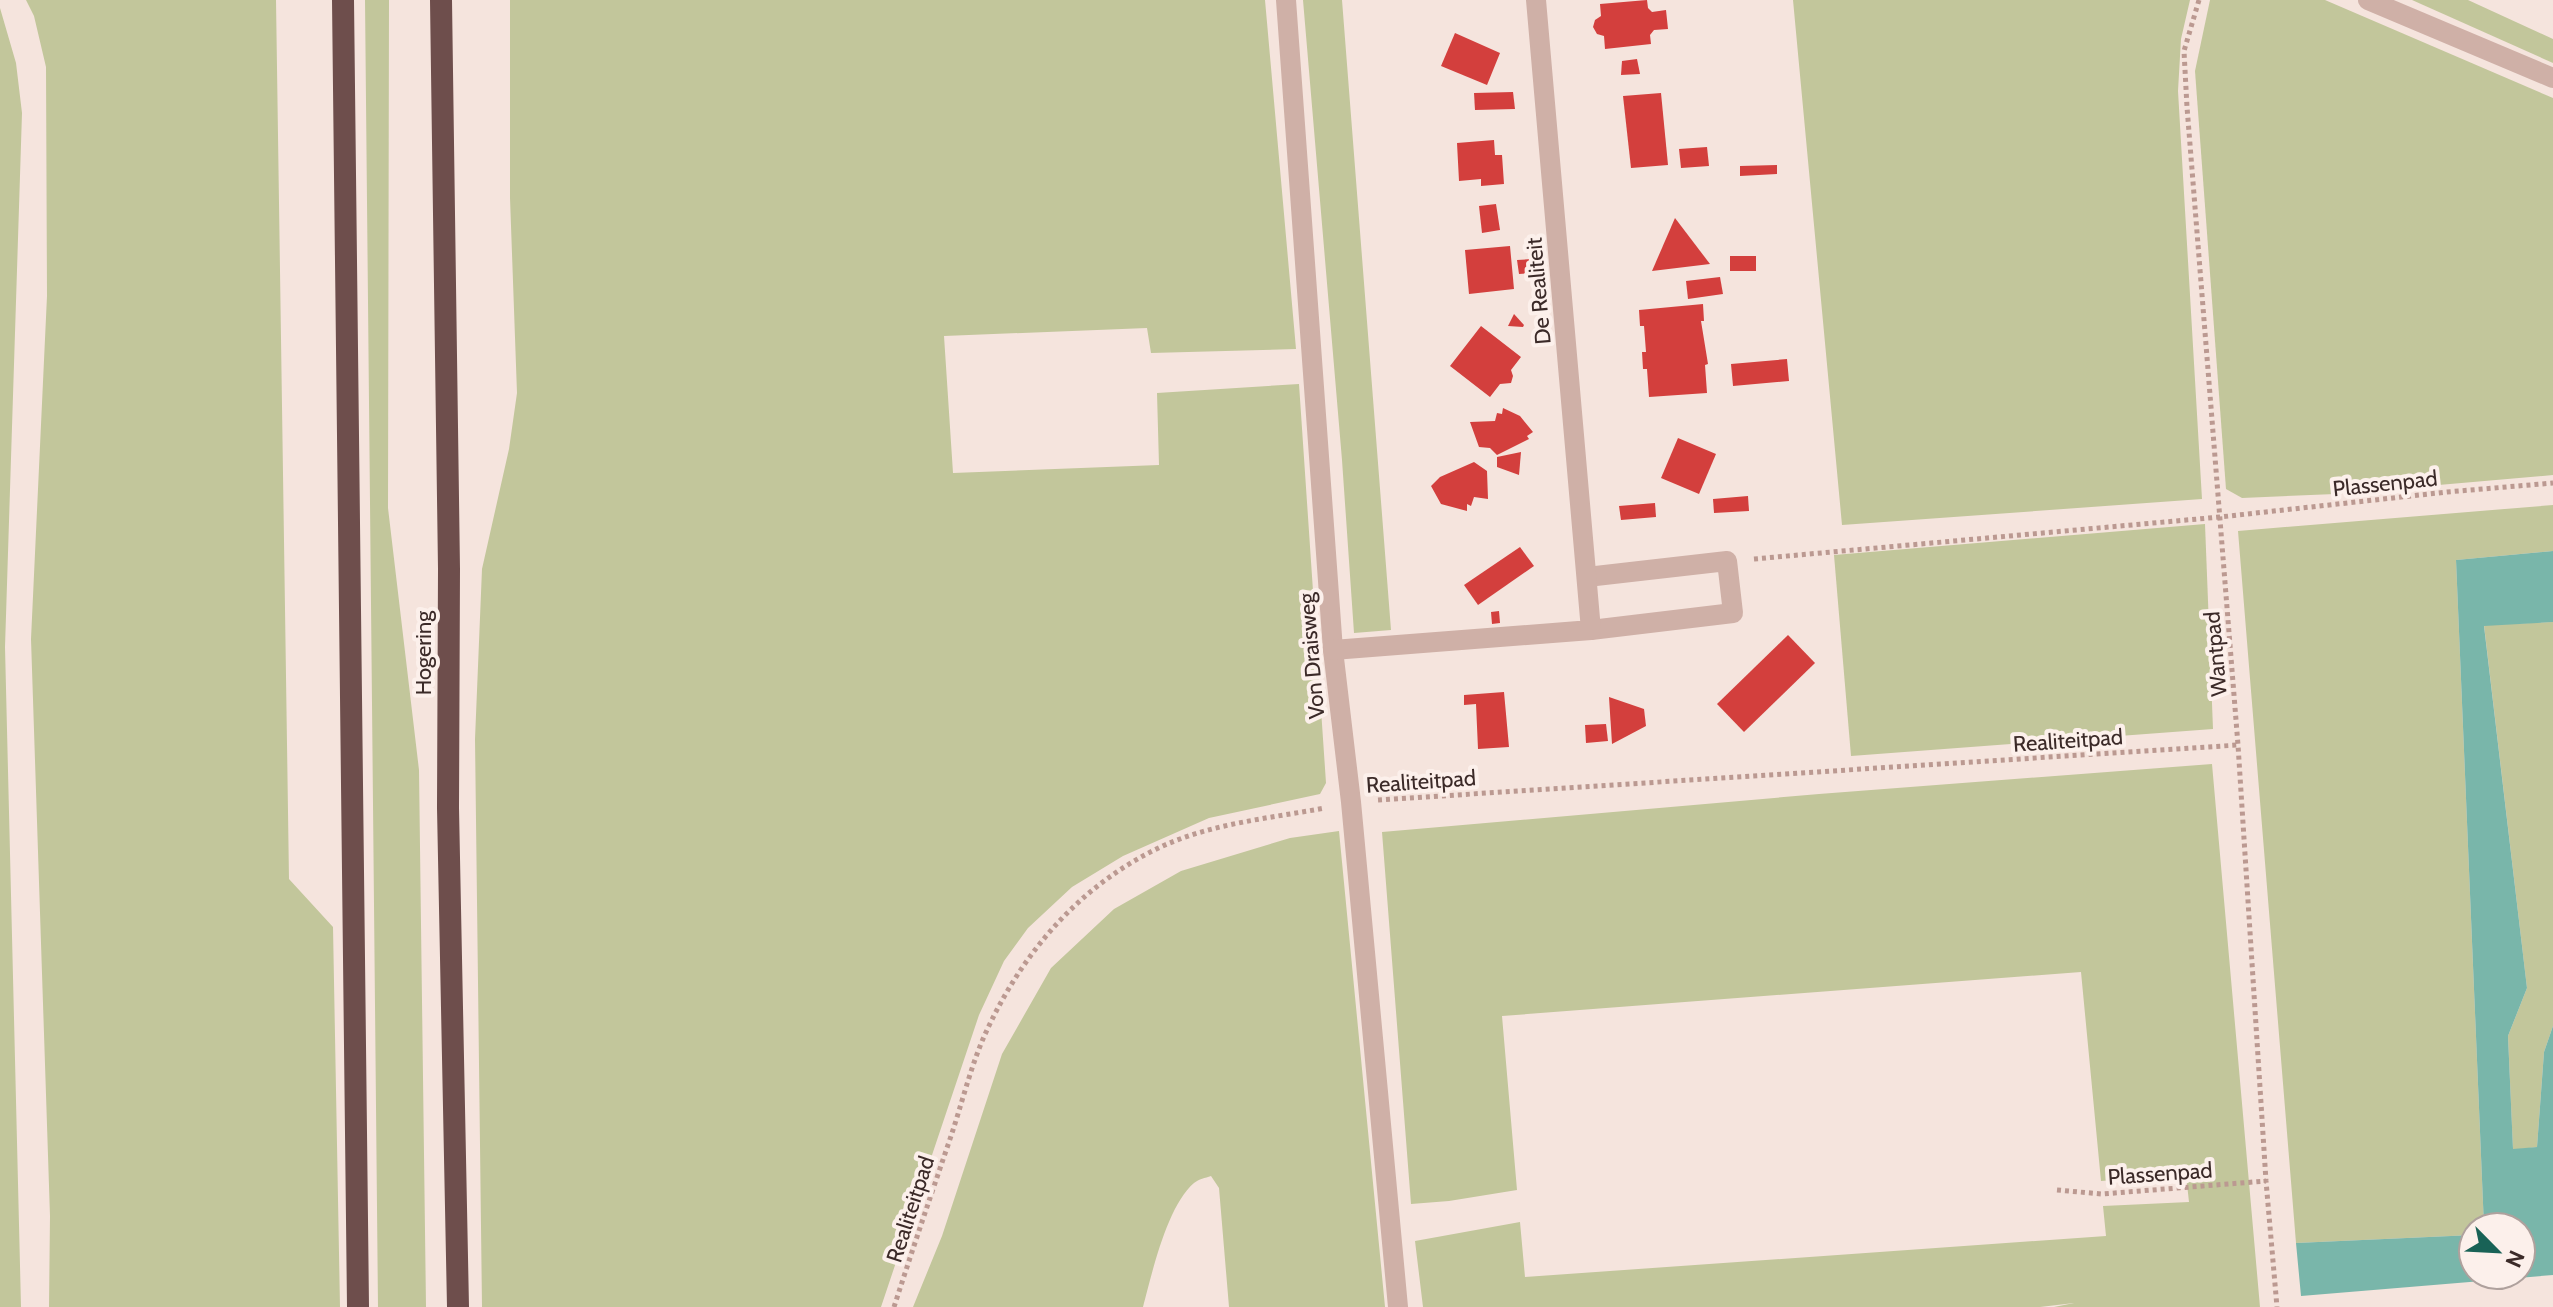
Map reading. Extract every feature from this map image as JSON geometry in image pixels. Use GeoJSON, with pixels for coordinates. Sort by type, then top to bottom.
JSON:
{"type":"FeatureCollection","features":[{"type":"Feature","properties":{"kind":"highway"},"geometry":{"type":"LineString","coordinates":[[343,0],[358,1307]]}},
{"type":"Feature","properties":{"kind":"highway","name":"Hogering"},"geometry":{"type":"LineString","coordinates":[[441,0],[449,569],[448,808],[458,1307]]}},
{"type":"Feature","properties":{"kind":"street","name":"Von Draisweg"},"geometry":{"type":"LineString","coordinates":[[1286,0],[1333,650],[1351,802],[1398,1307]]}},
{"type":"Feature","properties":{"kind":"street","name":"De Realiteit"},"geometry":{"type":"LineString","coordinates":[[1536,0],[1591,630]]}},
{"type":"Feature","properties":{"kind":"street"},"geometry":{"type":"LineString","coordinates":[[2368,0],[2553,78]]}},
{"type":"Feature","properties":{"kind":"street"},"geometry":{"type":"LineString","coordinates":[[1333,650],[1591,630],[1733,613],[1727,561],[1587,577]]}},
{"type":"Feature","properties":{"kind":"path","name":"Wantpad"},"geometry":{"type":"LineString","coordinates":[[2199,0],[2184,51],[2238,745],[2277,1307]]}},
{"type":"Feature","properties":{"kind":"path","name":"Plassenpad"},"geometry":{"type":"LineString","coordinates":[[2220,517],[2553,483]]}},
{"type":"Feature","properties":{"kind":"path"},"geometry":{"type":"LineString","coordinates":[[1727,561],[2220,517]]}},
{"type":"Feature","properties":{"kind":"path","name":"Realiteitpad"},"geometry":{"type":"LineString","coordinates":[[894,1307],[986,1032],[1019,972],[1071,907],[1124,868],[1164,846],[1210,829],[1351,802],[2238,745]]}},
{"type":"Feature","properties":{"kind":"path","name":"Plassenpad"},"geometry":{"type":"LineString","coordinates":[[2057,1190],[2102,1194],[2266,1181]]}},
{"type":"Feature","properties":{"kind":"green space"},"geometry":{"type":"Polygon","coordinates":[[[26,0],[276,0],[289,879],[333,927],[340,1307],[49,1307],[50,1216],[31,639],[47,296],[46,67],[34,16],[26,0]]]}},
{"type":"Feature","properties":{"kind":"green space"},"geometry":{"type":"Polygon","coordinates":[[[365,0],[389,0],[388,508],[419,770],[426,1307],[378,1307],[365,0]]]}},
{"type":"Feature","properties":{"kind":"green space"},"geometry":{"type":"Polygon","coordinates":[[[510,0],[1265,0],[1296,349],[1151,353],[1147,328],[944,336],[953,473],[1159,465],[1157,393],[1299,384],[1326,783],[1320,794],[1209,818],[1123,856],[1072,887],[1028,928],[1004,961],[979,1015],[881,1307],[482,1307],[475,739],[482,569],[509,449],[517,393],[510,198],[510,0]]]}},
{"type":"Feature","properties":{"kind":"green space"},"geometry":{"type":"Polygon","coordinates":[[[1303,0],[1342,0],[1391,630],[1354,633],[1303,0]]]}},
{"type":"Feature","properties":{"kind":"green space"},"geometry":{"type":"Polygon","coordinates":[[[1793,0],[2190,0],[2181,39],[2178,91],[2202,499],[1842,525],[1793,0]]]}},
{"type":"Feature","properties":{"kind":"green space"},"geometry":{"type":"Polygon","coordinates":[[[2210,0],[2325,0],[2553,98],[2553,475],[2335,494],[2242,498],[2226,489],[2195,71],[2210,0]]]}},
{"type":"Feature","properties":{"kind":"green space"},"geometry":{"type":"Polygon","coordinates":[[[2412,0],[2468,0],[2553,39],[2553,63],[2412,0]]]}},
{"type":"Feature","properties":{"kind":"green space"},"geometry":{"type":"Polygon","coordinates":[[[0,8],[16,63],[22,113],[5,647],[21,1307],[0,1307],[0,8]]]}},
{"type":"Feature","properties":{"kind":"green space"},"geometry":{"type":"Polygon","coordinates":[[[2553,505],[2553,551],[2456,560],[2483,1211],[2457,1211],[2457,1236],[2296,1243],[2238,531],[2553,505]]]}},
{"type":"Feature","properties":{"kind":"green space"},"geometry":{"type":"Polygon","coordinates":[[[2205,524],[2213,729],[1851,756],[1834,555],[2205,524]]]}},
{"type":"Feature","properties":{"kind":"green space"},"geometry":{"type":"Polygon","coordinates":[[[2553,622],[2553,1026],[2544,1052],[2537,1147],[2513,1150],[2508,1036],[2527,988],[2484,625],[2553,622]]]}},
{"type":"Feature","properties":{"kind":"green space"},"geometry":{"type":"Polygon","coordinates":[[[2212,764],[2260,1307],[2054,1307],[2074,1303],[2040,1307],[1423,1307],[1415,1241],[1520,1222],[1525,1277],[2106,1236],[2103,1206],[2189,1202],[2186,1175],[2101,1181],[2081,972],[1502,1016],[1517,1190],[1411,1204],[1382,832],[2212,764]]]}},
{"type":"Feature","properties":{"kind":"green space"},"geometry":{"type":"Polygon","coordinates":[[[1339,831],[1385,1307],[1229,1307],[1219,1188],[1211,1176],[1194,1183],[1176,1207],[1162,1241],[1143,1307],[913,1307],[942,1236],[1002,1054],[1051,968],[1114,909],[1181,871],[1290,838],[1339,831]]]}},
{"type":"Feature","properties":{"kind":"water"},"geometry":{"type":"Polygon","coordinates":[[[2553,551],[2553,622],[2484,626],[2527,988],[2508,1036],[2513,1149],[2537,1147],[2544,1052],[2553,1026],[2553,1275],[2537,1276],[2537,1211],[2483,1211],[2456,560],[2553,551]]]}},
{"type":"Feature","properties":{"kind":"water"},"geometry":{"type":"Polygon","coordinates":[[[2457,1236],[2457,1283],[2301,1296],[2296,1243],[2457,1236]]]}},
{"type":"Feature","properties":{"kind":"building"},"geometry":{"type":"Polygon","coordinates":[[[1647,0],[1652,12],[1666,10],[1668,29],[1654,30],[1650,35],[1651,44],[1605,49],[1604,36],[1597,34],[1593,27],[1595,20],[1601,16],[1600,4],[1647,0]]]}},
{"type":"Feature","properties":{"kind":"building"},"geometry":{"type":"Polygon","coordinates":[[[1455,33],[1500,53],[1487,85],[1441,66],[1455,33]]]}},
{"type":"Feature","properties":{"kind":"building"},"geometry":{"type":"Polygon","coordinates":[[[1637,59],[1640,74],[1621,75],[1622,61],[1637,59]]]}},
{"type":"Feature","properties":{"kind":"building"},"geometry":{"type":"Polygon","coordinates":[[[1513,92],[1515,109],[1475,110],[1474,93],[1513,92]]]}},
{"type":"Feature","properties":{"kind":"building"},"geometry":{"type":"Polygon","coordinates":[[[1661,93],[1668,165],[1631,168],[1623,96],[1661,93]]]}},
{"type":"Feature","properties":{"kind":"building"},"geometry":{"type":"Polygon","coordinates":[[[1494,140],[1495,155],[1502,155],[1504,184],[1481,186],[1481,179],[1459,181],[1457,143],[1494,140]]]}},
{"type":"Feature","properties":{"kind":"building"},"geometry":{"type":"Polygon","coordinates":[[[1707,147],[1709,166],[1681,168],[1679,149],[1707,147]]]}},
{"type":"Feature","properties":{"kind":"building"},"geometry":{"type":"Polygon","coordinates":[[[1777,165],[1777,174],[1740,176],[1740,166],[1777,165]]]}},
{"type":"Feature","properties":{"kind":"building"},"geometry":{"type":"Polygon","coordinates":[[[1496,204],[1500,230],[1482,233],[1479,206],[1496,204]]]}},
{"type":"Feature","properties":{"kind":"building"},"geometry":{"type":"Polygon","coordinates":[[[1675,218],[1710,264],[1652,271],[1675,218]]]}},
{"type":"Feature","properties":{"kind":"building"},"geometry":{"type":"Polygon","coordinates":[[[1510,246],[1514,289],[1469,294],[1465,250],[1510,246]]]}},
{"type":"Feature","properties":{"kind":"building"},"geometry":{"type":"Polygon","coordinates":[[[1730,256],[1756,256],[1756,271],[1730,271],[1730,256]]]}},
{"type":"Feature","properties":{"kind":"building"},"geometry":{"type":"Polygon","coordinates":[[[1532,259],[1533,273],[1519,274],[1517,260],[1532,259]]]}},
{"type":"Feature","properties":{"kind":"building"},"geometry":{"type":"Polygon","coordinates":[[[1720,277],[1723,294],[1688,299],[1686,281],[1720,277]]]}},
{"type":"Feature","properties":{"kind":"building"},"geometry":{"type":"Polygon","coordinates":[[[1703,304],[1704,321],[1701,321],[1708,364],[1705,365],[1707,393],[1649,397],[1647,369],[1643,369],[1642,352],[1646,352],[1644,326],[1640,326],[1639,310],[1703,304]]]}},
{"type":"Feature","properties":{"kind":"building"},"geometry":{"type":"Polygon","coordinates":[[[1514,314],[1524,325],[1523,327],[1508,326],[1514,314]]]}},
{"type":"Feature","properties":{"kind":"building"},"geometry":{"type":"Polygon","coordinates":[[[1481,326],[1521,357],[1511,370],[1511,383],[1500,384],[1490,397],[1450,366],[1481,326]]]}},
{"type":"Feature","properties":{"kind":"building"},"geometry":{"type":"Polygon","coordinates":[[[1787,359],[1789,381],[1733,386],[1731,364],[1787,359]]]}},
{"type":"Feature","properties":{"kind":"building"},"geometry":{"type":"Polygon","coordinates":[[[1503,408],[1520,416],[1533,432],[1527,436],[1529,439],[1497,455],[1490,448],[1479,447],[1470,422],[1495,421],[1497,413],[1502,414],[1503,408]]]}},
{"type":"Feature","properties":{"kind":"building"},"geometry":{"type":"Polygon","coordinates":[[[1678,438],[1716,454],[1699,494],[1661,478],[1678,438]]]}},
{"type":"Feature","properties":{"kind":"building"},"geometry":{"type":"Polygon","coordinates":[[[1521,452],[1519,475],[1497,467],[1497,457],[1521,452]]]}},
{"type":"Feature","properties":{"kind":"building"},"geometry":{"type":"Polygon","coordinates":[[[1474,462],[1487,471],[1488,499],[1474,497],[1471,506],[1467,504],[1467,511],[1441,504],[1431,486],[1440,477],[1474,462]]]}},
{"type":"Feature","properties":{"kind":"building"},"geometry":{"type":"Polygon","coordinates":[[[1748,496],[1749,511],[1714,513],[1713,499],[1748,496]]]}},
{"type":"Feature","properties":{"kind":"building"},"geometry":{"type":"Polygon","coordinates":[[[1655,503],[1656,517],[1621,520],[1619,506],[1655,503]]]}},
{"type":"Feature","properties":{"kind":"building"},"geometry":{"type":"Polygon","coordinates":[[[1520,547],[1534,566],[1478,605],[1464,585],[1520,547]]]}},
{"type":"Feature","properties":{"kind":"building"},"geometry":{"type":"Polygon","coordinates":[[[1499,611],[1500,623],[1492,624],[1491,612],[1499,611]]]}},
{"type":"Feature","properties":{"kind":"building"},"geometry":{"type":"Polygon","coordinates":[[[1788,635],[1815,663],[1744,732],[1717,704],[1788,635]]]}},
{"type":"Feature","properties":{"kind":"building"},"geometry":{"type":"Polygon","coordinates":[[[1504,692],[1509,747],[1478,749],[1476,704],[1464,705],[1464,695],[1504,692]]]}},
{"type":"Feature","properties":{"kind":"building"},"geometry":{"type":"Polygon","coordinates":[[[1609,697],[1644,709],[1646,726],[1612,744],[1609,697]]]}},
{"type":"Feature","properties":{"kind":"building"},"geometry":{"type":"Polygon","coordinates":[[[1606,724],[1608,741],[1586,743],[1585,725],[1606,724]]]}}]}
